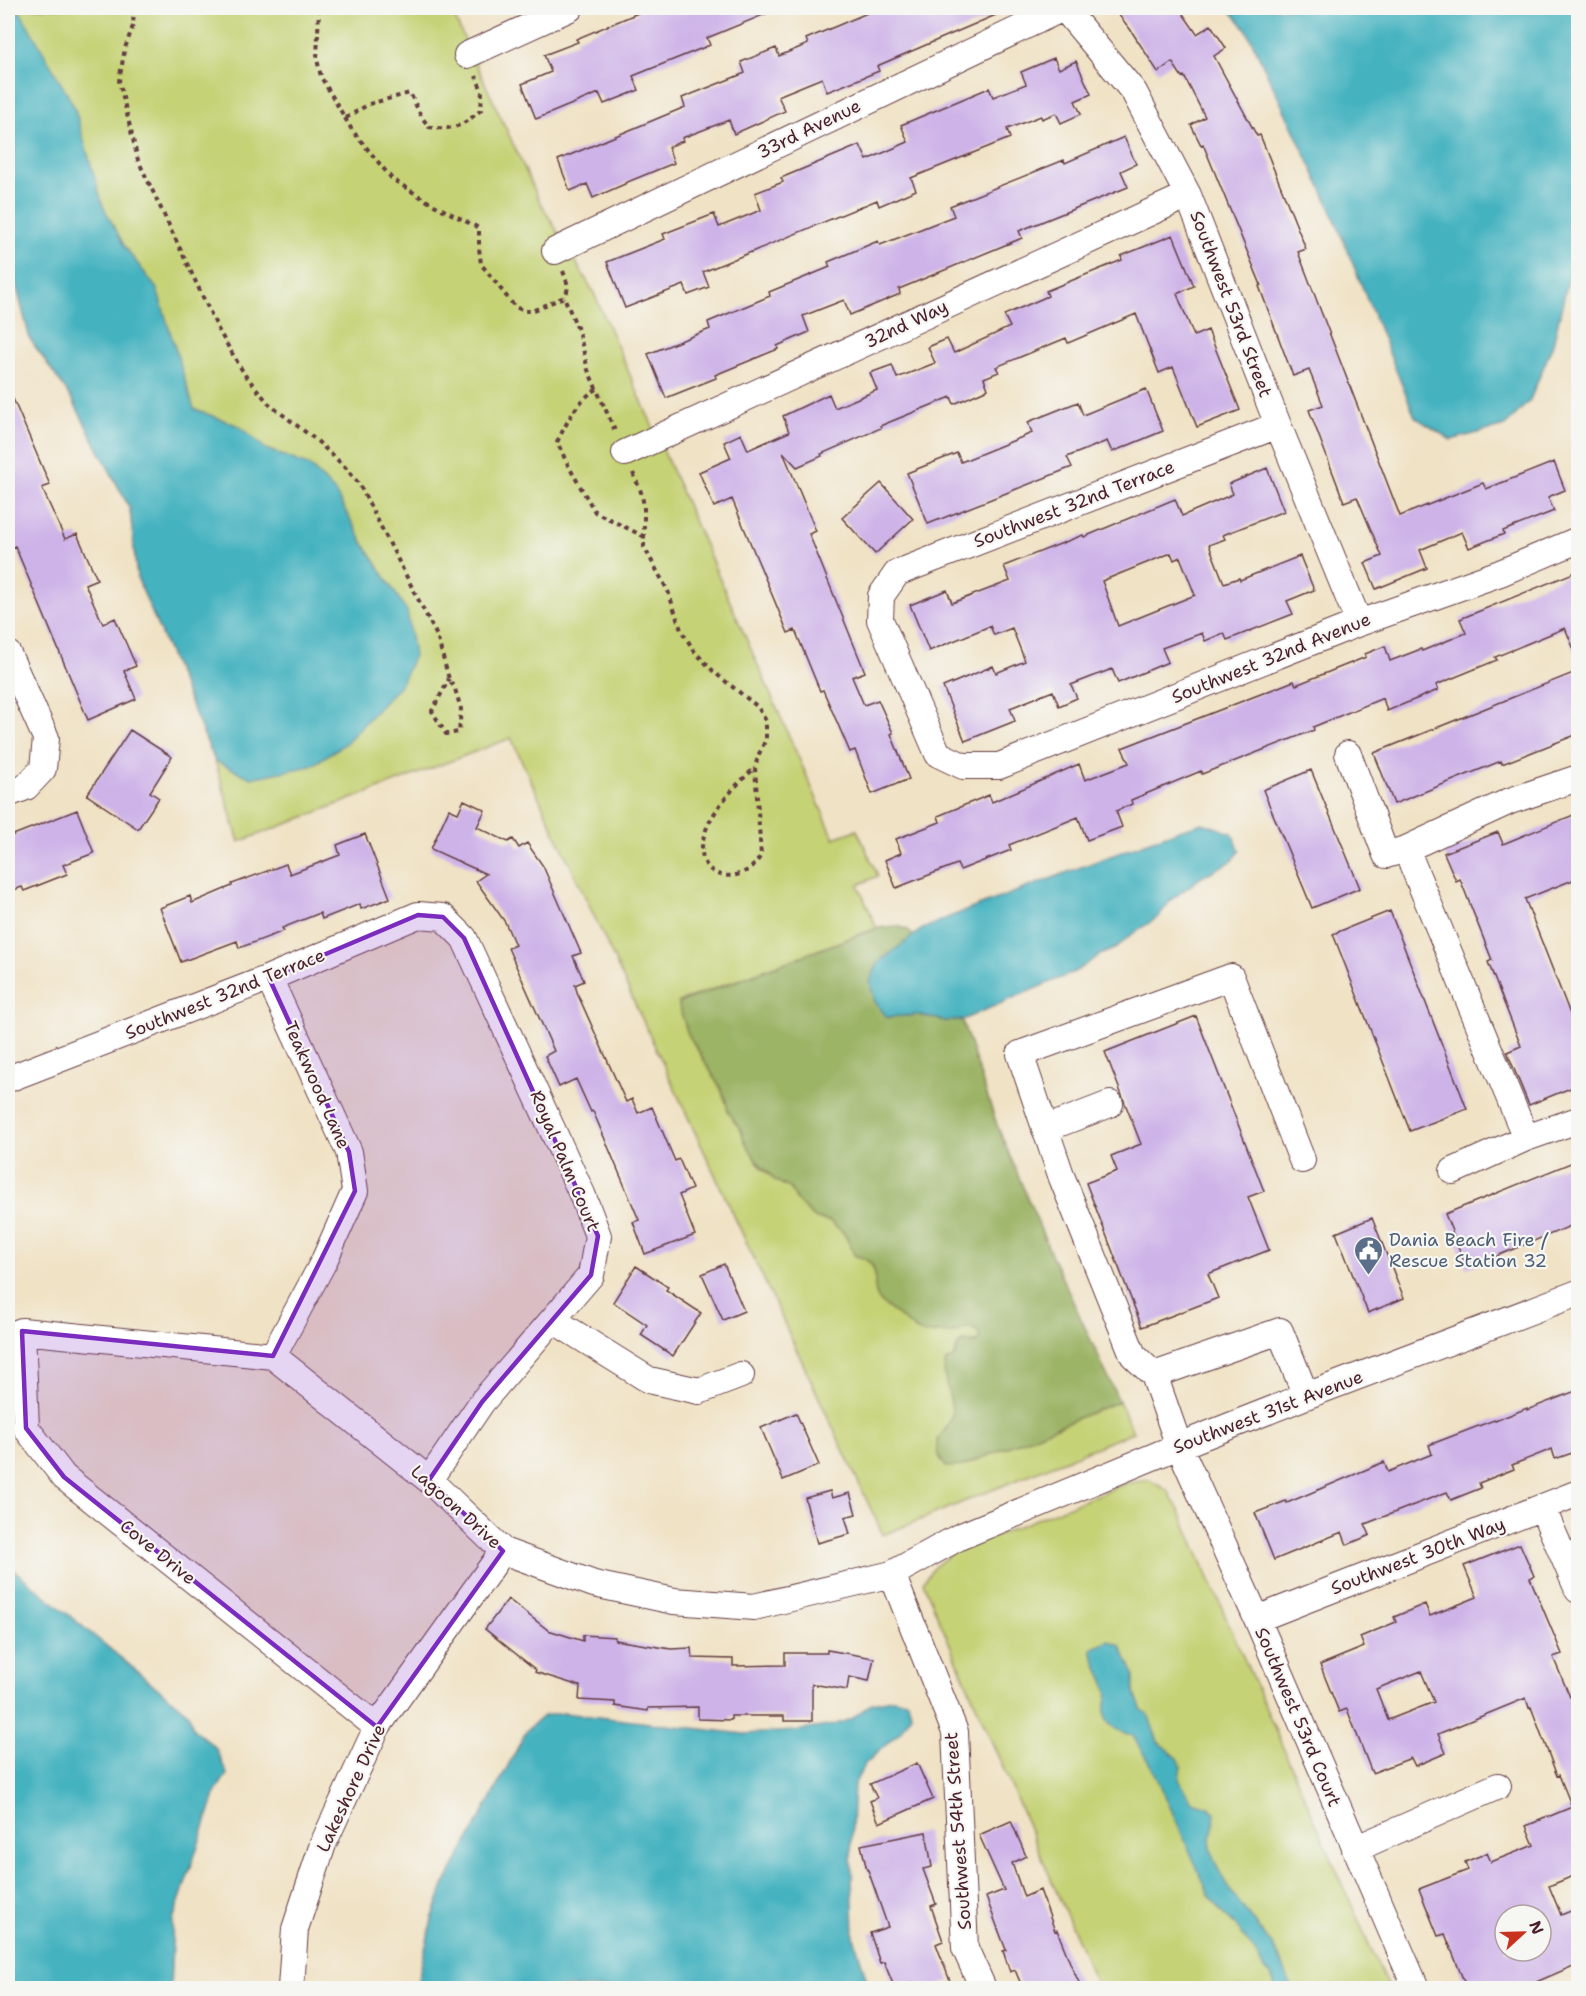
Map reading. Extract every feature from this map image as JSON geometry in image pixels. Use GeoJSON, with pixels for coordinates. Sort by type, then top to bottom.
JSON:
{"type":"FeatureCollection","features":[{"type":"Feature","properties":{"kind":"street"},"geometry":{"type":"LineString","coordinates":[[467,55],[570,8]]}},
{"type":"Feature","properties":{"kind":"street","name":"Southwest 53rd Street"},"geometry":{"type":"LineString","coordinates":[[1063,8],[1134,92],[1188,195],[1359,623]]}},
{"type":"Feature","properties":{"kind":"street","name":"33rd Avenue"},"geometry":{"type":"LineString","coordinates":[[555,251],[1063,8]]}},
{"type":"Feature","properties":{"kind":"street","name":"32nd Way"},"geometry":{"type":"LineString","coordinates":[[625,453],[1188,195]]}},
{"type":"Feature","properties":{"kind":"street","name":"Southwest 32nd Terrace"},"geometry":{"type":"LineString","coordinates":[[963,765],[938,754],[880,620],[881,596],[897,573],[1278,425]]}},
{"type":"Feature","properties":{"kind":"street","name":"Southwest 32nd Avenue"},"geometry":{"type":"LineString","coordinates":[[963,765],[999,766],[1359,623],[1500,573],[1578,540]]}},
{"type":"Feature","properties":{"kind":"street"},"geometry":{"type":"LineString","coordinates":[[8,654],[46,738],[43,769],[26,787],[8,794]]}},
{"type":"Feature","properties":{"kind":"street"},"geometry":{"type":"LineString","coordinates":[[1348,754],[1386,855],[1406,849],[1510,801],[1578,778]]}},
{"type":"Feature","properties":{"kind":"street"},"geometry":{"type":"LineString","coordinates":[[1406,849],[1526,1138]]}},
{"type":"Feature","properties":{"kind":"street","name":"Southwest 32nd Terrace"},"geometry":{"type":"LineString","coordinates":[[8,1079],[269,978],[418,915],[443,917]]}},
{"type":"Feature","properties":{"kind":"street","name":"Royal Palm Court"},"geometry":{"type":"LineString","coordinates":[[429,1480],[482,1402],[591,1275],[598,1236],[582,1194],[464,938],[443,917]]}},
{"type":"Feature","properties":{"kind":"street"},"geometry":{"type":"LineString","coordinates":[[1302,1160],[1231,977],[1020,1054],[1062,1178],[1133,1355],[1154,1375],[1280,1330],[1306,1396]]}},
{"type":"Feature","properties":{"kind":"street","name":"Teakwood Lane"},"geometry":{"type":"LineString","coordinates":[[269,978],[349,1152],[355,1191],[324,1261],[273,1356]]}},
{"type":"Feature","properties":{"kind":"street"},"geometry":{"type":"LineString","coordinates":[[1045,1129],[1110,1104]]}},
{"type":"Feature","properties":{"kind":"street"},"geometry":{"type":"LineString","coordinates":[[1453,1171],[1526,1138],[1578,1120]]}},
{"type":"Feature","properties":{"kind":"street","name":"Southwest 31st Avenue"},"geometry":{"type":"LineString","coordinates":[[959,1537],[1179,1446],[1578,1293]]}},
{"type":"Feature","properties":{"kind":"street"},"geometry":{"type":"LineString","coordinates":[[554,1320],[649,1380],[699,1391],[741,1375]]}},
{"type":"Feature","properties":{"kind":"street"},"geometry":{"type":"LineString","coordinates":[[15,1333],[273,1356]]}},
{"type":"Feature","properties":{"kind":"street","name":"Cove Drive"},"geometry":{"type":"LineString","coordinates":[[15,1333],[26,1428],[64,1476],[376,1727]]}},
{"type":"Feature","properties":{"kind":"street","name":"Lagoon Drive"},"geometry":{"type":"LineString","coordinates":[[273,1356],[429,1480],[503,1551],[594,1584],[674,1601],[754,1607],[892,1574],[959,1537]]}},
{"type":"Feature","properties":{"kind":"street","name":"Southwest 53rd Court"},"geometry":{"type":"LineString","coordinates":[[1154,1375],[1179,1446],[1257,1620],[1416,1989]]}},
{"type":"Feature","properties":{"kind":"street","name":"Southwest 30th Way"},"geometry":{"type":"LineString","coordinates":[[1257,1620],[1578,1493]]}},
{"type":"Feature","properties":{"kind":"street"},"geometry":{"type":"LineString","coordinates":[[1542,1507],[1578,1590]]}},
{"type":"Feature","properties":{"kind":"street","name":"Lakeshore Drive"},"geometry":{"type":"LineString","coordinates":[[291,1989],[295,1929],[323,1844],[376,1727],[503,1551]]}},
{"type":"Feature","properties":{"kind":"street","name":"Southwest 54th Street"},"geometry":{"type":"LineString","coordinates":[[892,1574],[955,1732],[965,1948],[983,1989]]}},
{"type":"Feature","properties":{"kind":"street"},"geometry":{"type":"LineString","coordinates":[[1355,1849],[1498,1786]]}},
{"type":"Feature","properties":{"kind":"path"},"geometry":{"type":"LineString","coordinates":[[134,8],[133,26],[125,48],[119,81],[138,160],[219,331],[245,375],[270,405],[316,440],[345,467],[359,484],[437,636],[448,679],[455,688],[461,709],[459,732],[446,734],[432,711],[448,679]]}},
{"type":"Feature","properties":{"kind":"path"},"geometry":{"type":"LineString","coordinates":[[319,8],[317,58],[321,77],[352,130],[392,180],[479,228],[481,264],[515,307],[525,311],[532,310],[564,297],[579,332],[588,370],[643,498],[644,547],[668,591],[681,630],[695,652],[715,673],[758,707],[766,721],[766,740],[755,768],[762,855],[749,871],[731,877],[718,876],[706,865],[702,851],[703,839],[721,804],[743,778],[755,768]]}},
{"type":"Feature","properties":{"kind":"path"},"geometry":{"type":"LineString","coordinates":[[346,118],[369,104],[410,93],[429,127],[444,130],[464,125],[481,110],[482,91],[467,55]]}},
{"type":"Feature","properties":{"kind":"path"},"geometry":{"type":"LineString","coordinates":[[597,388],[585,396],[571,415],[557,442],[595,512],[643,537]]}},
{"type":"Feature","properties":{"kind":"highlighted area"},"geometry":{"type":"Polygon","coordinates":[[[418,915],[443,917],[464,938],[598,1236],[591,1275],[482,1402],[429,1480],[503,1551],[377,1727],[64,1477],[26,1428],[22,1331],[273,1356],[355,1191],[349,1152],[269,978],[418,915]]]}},
{"type":"Feature","properties":{"kind":"green space"},"geometry":{"type":"Polygon","coordinates":[[[8,8],[450,8],[540,202],[593,291],[834,838],[857,830],[878,876],[858,885],[877,928],[678,1002],[688,1034],[719,1085],[733,1120],[761,1167],[776,1181],[790,1188],[797,1201],[812,1216],[829,1221],[843,1232],[856,1256],[869,1261],[874,1270],[881,1302],[917,1331],[934,1334],[954,1333],[969,1327],[977,1331],[980,1336],[978,1342],[963,1342],[956,1349],[956,1354],[947,1370],[952,1416],[937,1440],[962,1466],[1119,1401],[1133,1432],[883,1535],[511,738],[239,842],[215,761],[137,577],[130,509],[72,399],[30,339],[8,253],[8,8]]]}},
{"type":"Feature","properties":{"kind":"green space"},"geometry":{"type":"Polygon","coordinates":[[[898,926],[908,930],[913,936],[878,963],[887,1017],[919,1015],[946,1021],[962,1020],[997,1125],[1051,1254],[1119,1401],[962,1466],[946,1467],[938,1455],[937,1442],[948,1425],[952,1412],[944,1368],[946,1362],[955,1356],[959,1344],[978,1342],[980,1337],[977,1331],[969,1327],[950,1334],[922,1333],[881,1302],[875,1288],[874,1270],[871,1264],[854,1255],[843,1232],[829,1221],[812,1216],[797,1201],[790,1188],[776,1181],[757,1161],[745,1142],[741,1130],[728,1112],[725,1097],[719,1085],[688,1034],[678,1003],[877,928],[898,926]]]}},
{"type":"Feature","properties":{"kind":"green space"},"geometry":{"type":"Polygon","coordinates":[[[1149,1480],[1168,1491],[1180,1512],[1388,1988],[1098,1988],[923,1582],[934,1567],[954,1552],[1127,1483],[1149,1480]]]}},
{"type":"Feature","properties":{"kind":"water"},"geometry":{"type":"Polygon","coordinates":[[[8,8],[18,8],[74,106],[103,206],[125,247],[157,289],[194,409],[239,426],[266,449],[310,466],[335,492],[364,544],[407,611],[414,656],[400,685],[345,744],[311,766],[251,778],[215,761],[137,577],[130,509],[72,399],[30,339],[8,253],[8,8]]]}},
{"type":"Feature","properties":{"kind":"water"},"geometry":{"type":"Polygon","coordinates":[[[1228,8],[1578,8],[1578,237],[1553,344],[1530,400],[1505,426],[1451,440],[1415,417],[1329,205],[1246,29],[1228,8]]]}},
{"type":"Feature","properties":{"kind":"water"},"geometry":{"type":"Polygon","coordinates":[[[1203,823],[1232,833],[1240,851],[1232,861],[1203,876],[1171,900],[1158,917],[1116,948],[1100,955],[1076,971],[962,1020],[946,1021],[919,1015],[887,1017],[875,1002],[870,982],[878,963],[921,930],[949,917],[1203,823]]]}},
{"type":"Feature","properties":{"kind":"water"},"geometry":{"type":"Polygon","coordinates":[[[8,1565],[189,1714],[193,1729],[215,1747],[227,1774],[217,1789],[173,1920],[170,1988],[8,1988],[8,1565]]]}},
{"type":"Feature","properties":{"kind":"water"},"geometry":{"type":"Polygon","coordinates":[[[1109,1641],[1121,1646],[1134,1675],[1134,1690],[1141,1709],[1148,1714],[1158,1742],[1178,1758],[1181,1766],[1179,1779],[1192,1802],[1209,1807],[1215,1813],[1211,1849],[1222,1877],[1278,1955],[1292,1988],[1276,1988],[1271,1975],[1263,1968],[1258,1956],[1209,1895],[1155,1773],[1133,1736],[1113,1727],[1107,1720],[1105,1708],[1108,1697],[1107,1689],[1091,1649],[1109,1641]]]}},
{"type":"Feature","properties":{"kind":"water"},"geometry":{"type":"Polygon","coordinates":[[[892,1699],[908,1701],[911,1714],[903,1729],[865,1764],[854,1785],[851,1846],[854,1937],[869,1988],[416,1988],[432,1919],[444,1886],[527,1730],[543,1716],[564,1713],[744,1734],[795,1731],[834,1725],[851,1719],[872,1703],[892,1699]]]}},
{"type":"Feature","properties":{"kind":"building"},"geometry":{"type":"Polygon","coordinates":[[[646,8],[673,8],[676,13],[690,8],[780,8],[707,38],[710,45],[633,76],[639,90],[604,104],[599,93],[536,119],[522,84],[551,72],[544,55],[578,42],[576,39],[646,8]]]}},
{"type":"Feature","properties":{"kind":"building"},"geometry":{"type":"Polygon","coordinates":[[[879,8],[1012,8],[877,66],[879,71],[827,92],[822,78],[778,96],[785,111],[734,134],[729,120],[682,138],[683,141],[668,147],[674,163],[593,198],[587,184],[570,191],[558,160],[685,107],[682,98],[745,73],[741,62],[776,48],[779,56],[808,44],[806,39],[879,8]]]}},
{"type":"Feature","properties":{"kind":"building"},"geometry":{"type":"Polygon","coordinates":[[[1113,8],[1179,8],[1197,34],[1211,25],[1226,48],[1214,56],[1257,136],[1260,135],[1306,249],[1298,252],[1400,516],[1483,483],[1486,489],[1554,462],[1565,490],[1548,497],[1554,511],[1503,531],[1504,534],[1469,548],[1462,532],[1420,550],[1427,568],[1376,589],[1365,563],[1382,556],[1357,497],[1344,502],[1309,410],[1323,405],[1309,370],[1293,376],[1259,286],[1261,285],[1203,144],[1201,145],[1191,125],[1205,117],[1184,76],[1182,77],[1172,62],[1158,72],[1130,29],[1113,8]]]}},
{"type":"Feature","properties":{"kind":"building"},"geometry":{"type":"Polygon","coordinates":[[[1054,58],[1059,69],[1076,61],[1091,94],[1075,101],[1081,114],[1061,123],[1056,113],[1042,119],[1041,116],[1007,129],[1010,138],[911,178],[916,190],[879,206],[877,200],[703,272],[709,287],[688,295],[684,285],[625,308],[607,262],[665,239],[663,234],[714,214],[719,227],[761,210],[755,193],[783,182],[781,178],[860,145],[867,160],[908,142],[901,125],[989,88],[993,97],[1026,84],[1021,72],[1054,58]]]}},
{"type":"Feature","properties":{"kind":"building"},"geometry":{"type":"Polygon","coordinates":[[[1124,137],[1136,164],[1121,171],[1128,187],[1019,231],[1022,238],[899,289],[900,294],[850,315],[844,300],[803,316],[809,332],[777,346],[778,349],[715,375],[716,378],[666,398],[648,354],[710,329],[708,322],[770,296],[769,292],[830,267],[828,262],[878,241],[880,245],[954,216],[950,206],[1064,160],[1065,163],[1124,137]]]}},
{"type":"Feature","properties":{"kind":"building"},"geometry":{"type":"Polygon","coordinates":[[[1173,235],[1194,286],[1177,294],[1194,336],[1208,330],[1240,410],[1197,427],[1173,367],[1159,373],[1136,314],[1068,343],[1066,338],[996,367],[999,372],[984,378],[988,389],[954,404],[951,397],[880,426],[881,428],[797,467],[783,452],[816,531],[809,534],[865,672],[852,677],[864,705],[878,700],[893,733],[891,734],[909,779],[872,794],[855,750],[850,752],[823,690],[820,691],[795,630],[788,633],[732,499],[714,507],[699,472],[731,458],[724,442],[741,434],[748,450],[789,432],[783,416],[829,394],[835,408],[877,390],[870,373],[892,365],[897,378],[935,363],[928,347],[947,339],[954,353],[1010,327],[1004,315],[1048,296],[1046,291],[1122,260],[1121,256],[1173,235]]]}},
{"type":"Feature","properties":{"kind":"building"},"geometry":{"type":"Polygon","coordinates":[[[8,387],[50,485],[42,488],[65,539],[77,534],[97,579],[85,584],[103,624],[115,618],[136,666],[124,671],[136,699],[88,720],[15,546],[8,549],[8,387]]]}},
{"type":"Feature","properties":{"kind":"building"},"geometry":{"type":"Polygon","coordinates":[[[1146,389],[1163,431],[1112,452],[1107,441],[1067,457],[1072,467],[928,524],[907,473],[957,453],[961,462],[1032,433],[1028,422],[1078,402],[1083,415],[1146,389]]]}},
{"type":"Feature","properties":{"kind":"building"},"geometry":{"type":"Polygon","coordinates":[[[1267,468],[1284,511],[1223,535],[1225,539],[1209,545],[1224,583],[1239,578],[1240,580],[1300,556],[1314,590],[1287,601],[1293,614],[1227,640],[1224,633],[1205,641],[1202,633],[1162,648],[1168,662],[1118,683],[1112,669],[1071,685],[1077,698],[1059,706],[1053,691],[1010,708],[1015,721],[965,741],[943,687],[993,666],[996,673],[1025,661],[1012,628],[994,635],[990,626],[929,651],[910,605],[947,590],[952,603],[1010,581],[1004,566],[1083,535],[1084,537],[1175,499],[1182,516],[1233,494],[1229,484],[1267,468]],[[1171,553],[1102,581],[1118,626],[1195,595],[1180,557],[1174,560],[1171,553]]]}},
{"type":"Feature","properties":{"kind":"building"},"geometry":{"type":"Polygon","coordinates":[[[881,483],[913,519],[875,554],[842,518],[881,483]]]}},
{"type":"Feature","properties":{"kind":"building"},"geometry":{"type":"Polygon","coordinates":[[[1578,571],[1578,659],[1565,628],[1495,657],[1497,660],[1436,685],[1438,690],[1387,711],[1383,698],[1313,727],[1314,730],[1202,774],[1201,771],[1131,800],[1132,804],[1116,811],[1122,827],[1087,840],[1078,817],[1009,845],[1011,850],[960,870],[957,864],[896,888],[885,860],[901,853],[896,839],[940,822],[938,816],[989,795],[992,802],[1079,764],[1085,780],[1129,763],[1122,748],[1294,681],[1296,685],[1366,657],[1365,654],[1385,646],[1390,661],[1421,649],[1422,651],[1466,633],[1460,619],[1578,571]]]}},
{"type":"Feature","properties":{"kind":"building"},"geometry":{"type":"Polygon","coordinates":[[[1578,671],[1578,734],[1502,764],[1501,761],[1394,804],[1374,753],[1578,671]]]}},
{"type":"Feature","properties":{"kind":"building"},"geometry":{"type":"Polygon","coordinates":[[[130,730],[172,757],[150,792],[159,798],[138,829],[87,795],[130,730]]]}},
{"type":"Feature","properties":{"kind":"building"},"geometry":{"type":"Polygon","coordinates":[[[1311,770],[1360,888],[1312,908],[1263,790],[1311,770]]]}},
{"type":"Feature","properties":{"kind":"building"},"geometry":{"type":"Polygon","coordinates":[[[464,800],[485,810],[477,827],[508,842],[513,839],[519,848],[527,843],[543,866],[581,953],[573,956],[584,981],[575,985],[578,995],[626,1102],[632,1099],[638,1113],[652,1107],[675,1161],[679,1159],[692,1189],[679,1195],[695,1235],[645,1254],[633,1222],[639,1220],[593,1111],[591,1112],[576,1079],[559,1087],[545,1056],[554,1051],[508,948],[515,945],[505,922],[476,881],[486,874],[431,849],[449,809],[458,813],[464,800]]]}},
{"type":"Feature","properties":{"kind":"building"},"geometry":{"type":"Polygon","coordinates":[[[77,810],[94,853],[63,865],[67,874],[24,891],[22,887],[8,892],[8,837],[77,810]]]}},
{"type":"Feature","properties":{"kind":"building"},"geometry":{"type":"Polygon","coordinates":[[[1578,813],[1578,878],[1525,899],[1574,1024],[1578,1022],[1578,1085],[1529,1105],[1507,1052],[1521,1046],[1488,962],[1492,960],[1460,879],[1456,881],[1444,853],[1498,832],[1503,844],[1578,813]]]}},
{"type":"Feature","properties":{"kind":"building"},"geometry":{"type":"Polygon","coordinates":[[[365,834],[390,898],[361,909],[360,904],[322,919],[320,913],[282,928],[284,931],[239,948],[237,941],[181,962],[160,908],[190,896],[192,903],[232,886],[232,884],[286,864],[290,874],[340,855],[337,845],[365,834]]]}},
{"type":"Feature","properties":{"kind":"building"},"geometry":{"type":"Polygon","coordinates":[[[1390,911],[1467,1109],[1410,1131],[1333,934],[1390,911]]]}},
{"type":"Feature","properties":{"kind":"building"},"geometry":{"type":"Polygon","coordinates":[[[1196,1016],[1264,1191],[1248,1197],[1269,1250],[1208,1274],[1218,1298],[1142,1327],[1086,1183],[1117,1171],[1111,1156],[1141,1144],[1105,1052],[1196,1016]]]}},
{"type":"Feature","properties":{"kind":"building"},"geometry":{"type":"Polygon","coordinates":[[[1578,1160],[1578,1223],[1467,1268],[1445,1214],[1578,1160]]]}},
{"type":"Feature","properties":{"kind":"building"},"geometry":{"type":"Polygon","coordinates":[[[1372,1218],[1404,1298],[1368,1313],[1336,1233],[1372,1218]]]}},
{"type":"Feature","properties":{"kind":"building"},"geometry":{"type":"Polygon","coordinates":[[[724,1264],[744,1311],[723,1320],[702,1274],[724,1264]]]}},
{"type":"Feature","properties":{"kind":"building"},"geometry":{"type":"Polygon","coordinates":[[[636,1266],[668,1287],[666,1290],[701,1313],[673,1356],[641,1335],[647,1325],[613,1302],[636,1266]]]}},
{"type":"Feature","properties":{"kind":"building"},"geometry":{"type":"Polygon","coordinates":[[[1578,1390],[1578,1451],[1555,1459],[1552,1449],[1512,1465],[1514,1469],[1479,1483],[1481,1488],[1451,1500],[1447,1492],[1365,1524],[1370,1535],[1347,1545],[1342,1532],[1274,1560],[1255,1513],[1286,1501],[1287,1503],[1384,1462],[1388,1472],[1432,1454],[1429,1445],[1578,1390]]]}},
{"type":"Feature","properties":{"kind":"building"},"geometry":{"type":"Polygon","coordinates":[[[796,1413],[819,1465],[783,1480],[761,1428],[796,1413]]]}},
{"type":"Feature","properties":{"kind":"building"},"geometry":{"type":"Polygon","coordinates":[[[830,1491],[832,1498],[850,1493],[856,1514],[845,1517],[850,1534],[817,1543],[805,1498],[830,1491]]]}},
{"type":"Feature","properties":{"kind":"building"},"geometry":{"type":"Polygon","coordinates":[[[1520,1544],[1534,1576],[1530,1578],[1562,1654],[1553,1657],[1570,1697],[1578,1694],[1578,1874],[1549,1886],[1561,1915],[1578,1908],[1578,1964],[1520,1989],[1511,1989],[1509,1983],[1496,1989],[1467,1989],[1445,1934],[1438,1936],[1419,1889],[1468,1870],[1465,1862],[1487,1853],[1491,1862],[1534,1845],[1526,1826],[1572,1807],[1526,1698],[1438,1734],[1446,1753],[1415,1766],[1411,1758],[1372,1773],[1347,1709],[1339,1712],[1320,1665],[1364,1647],[1360,1637],[1396,1622],[1394,1617],[1425,1604],[1430,1616],[1477,1597],[1464,1566],[1520,1544]],[[1421,1671],[1376,1689],[1388,1720],[1434,1702],[1421,1671]]]}},
{"type":"Feature","properties":{"kind":"building"},"geometry":{"type":"Polygon","coordinates":[[[508,1599],[548,1630],[583,1641],[583,1635],[615,1637],[615,1640],[671,1649],[691,1648],[692,1658],[733,1659],[733,1666],[785,1665],[785,1653],[827,1653],[827,1650],[874,1658],[869,1681],[849,1677],[847,1690],[812,1684],[812,1721],[784,1721],[784,1716],[731,1716],[731,1720],[698,1719],[698,1707],[648,1708],[648,1711],[615,1706],[615,1702],[579,1700],[580,1686],[535,1672],[536,1670],[485,1629],[508,1599]]]}},
{"type":"Feature","properties":{"kind":"building"},"geometry":{"type":"Polygon","coordinates":[[[917,1763],[933,1799],[879,1823],[870,1801],[877,1798],[870,1784],[917,1763]]]}},
{"type":"Feature","properties":{"kind":"building"},"geometry":{"type":"Polygon","coordinates":[[[1011,1821],[1026,1856],[1012,1863],[1024,1897],[1040,1890],[1055,1931],[1057,1930],[1082,1989],[1023,1989],[1015,1970],[1010,1972],[1003,1951],[1006,1950],[986,1897],[1004,1890],[979,1835],[1011,1821]]]}},
{"type":"Feature","properties":{"kind":"building"},"geometry":{"type":"Polygon","coordinates":[[[926,1832],[932,1867],[923,1869],[936,1904],[931,1906],[943,1941],[936,1944],[950,1981],[930,1989],[914,1989],[912,1983],[895,1989],[884,1962],[880,1963],[870,1933],[888,1927],[867,1870],[861,1845],[926,1832]]]}},
{"type":"Feature","properties":{"kind":"place","name":"Dania Beach Fire / Rescue Station 32"},"geometry":{"type":"Point","coordinates":[1368,1276]}}]}
